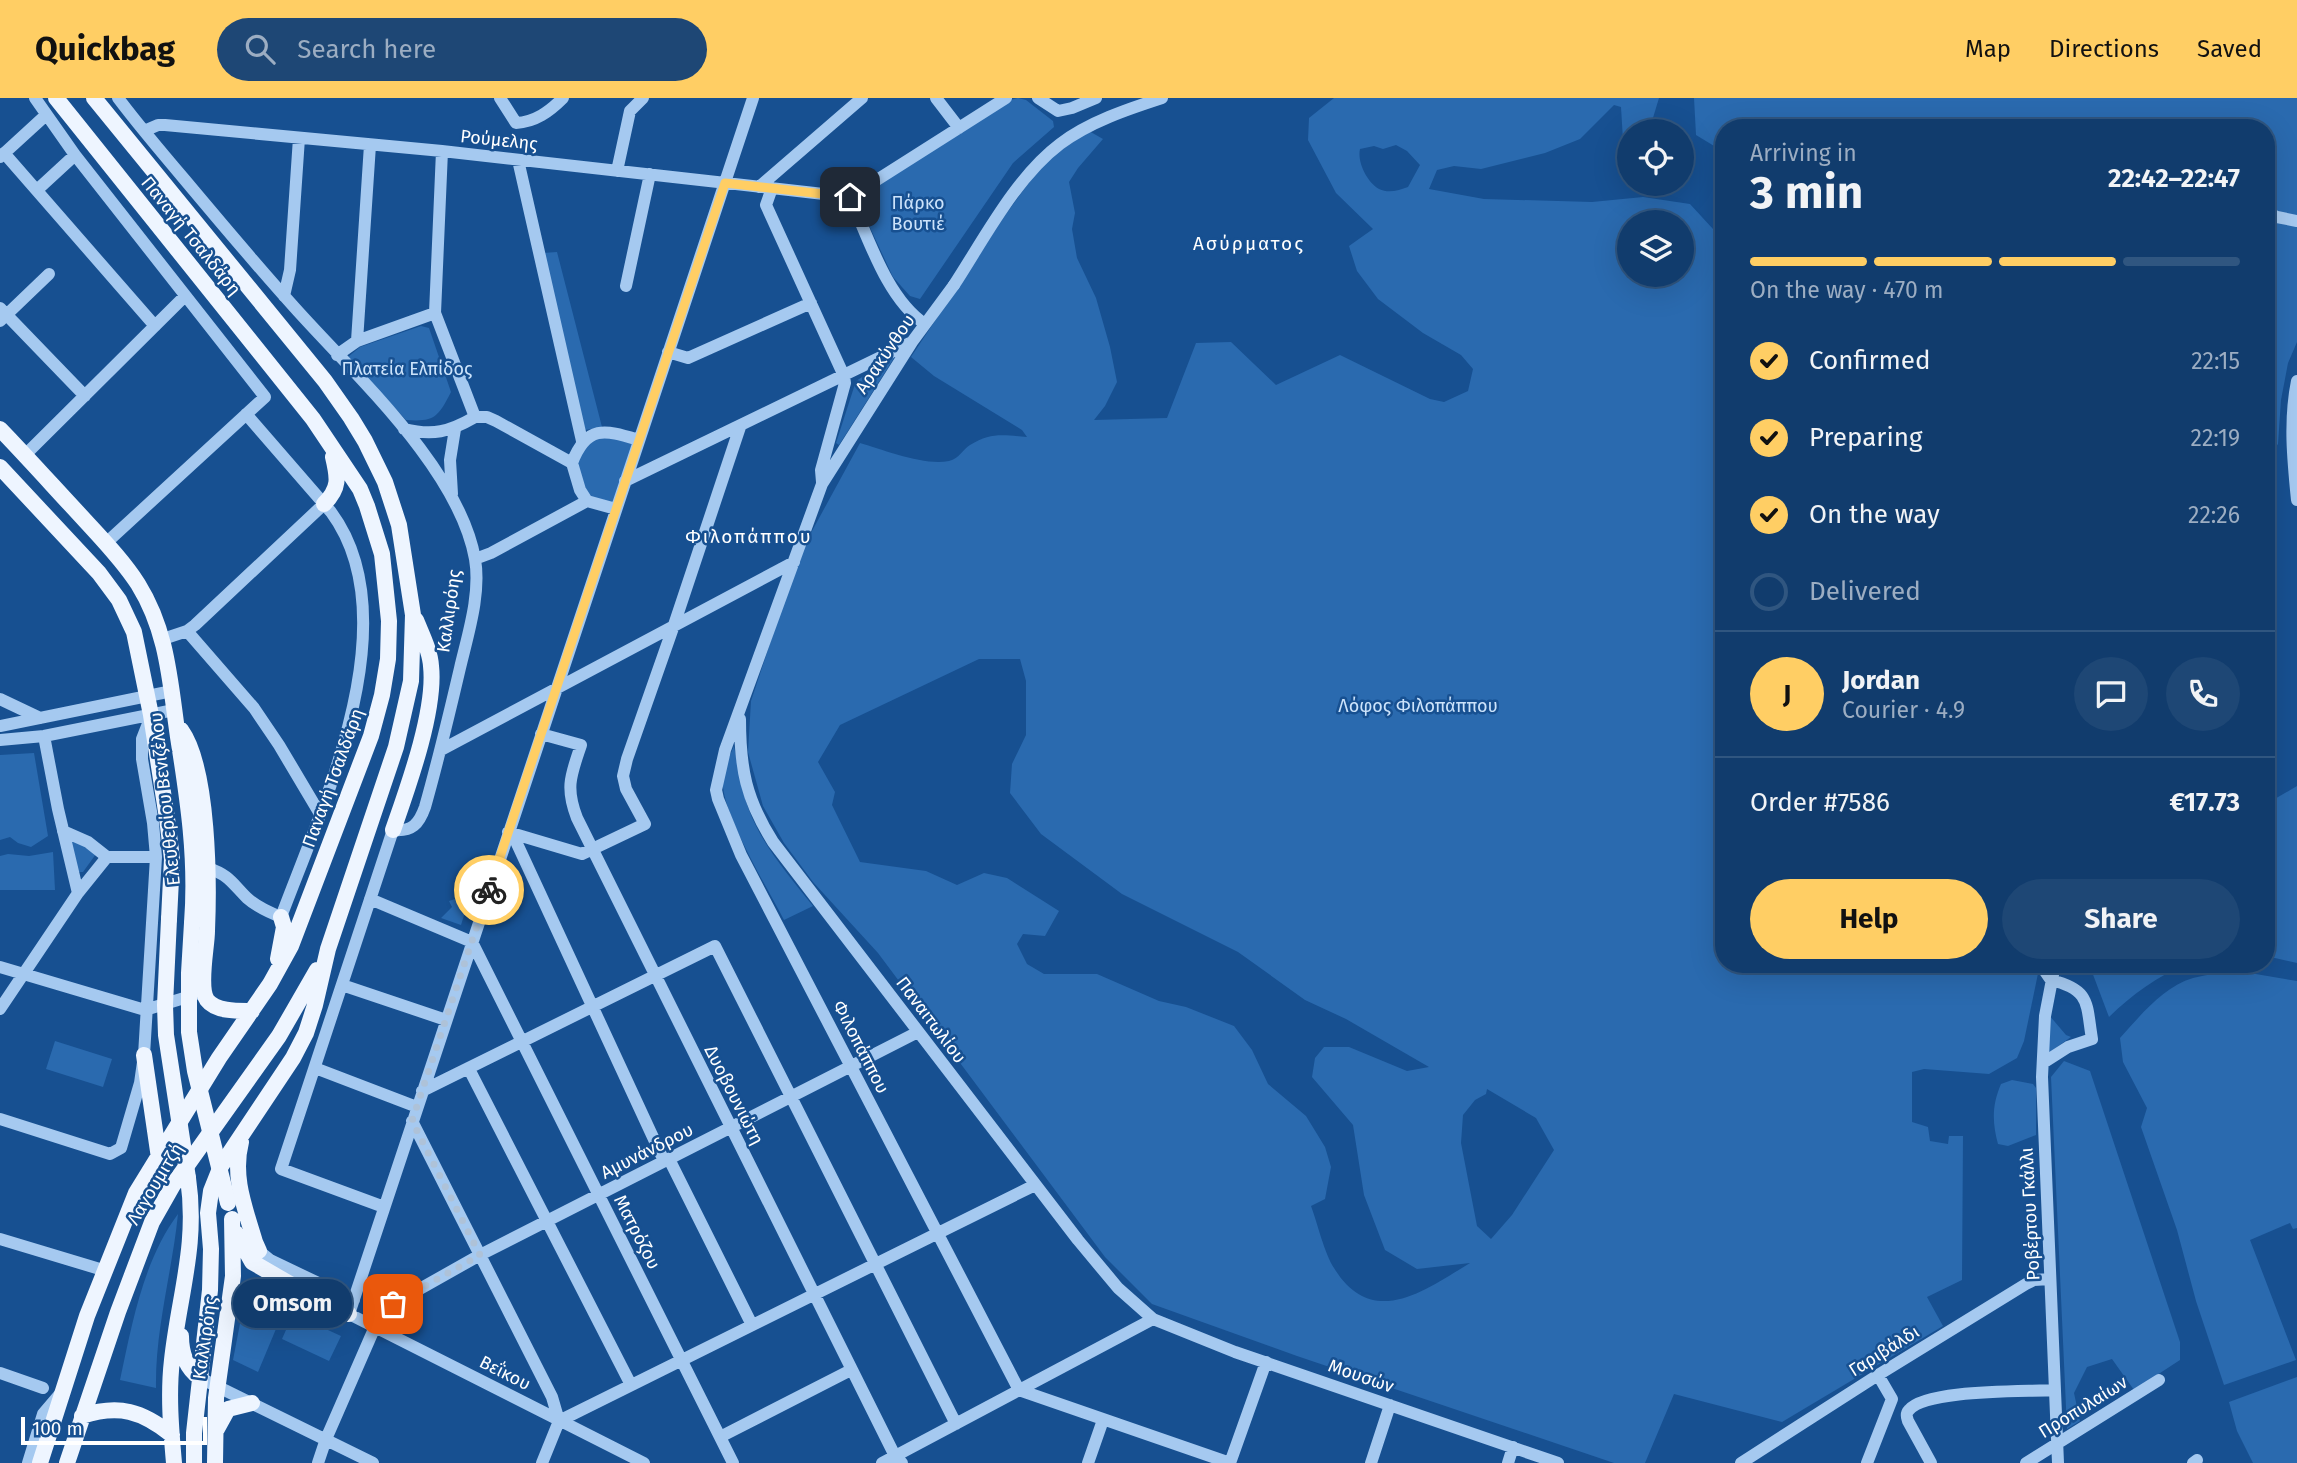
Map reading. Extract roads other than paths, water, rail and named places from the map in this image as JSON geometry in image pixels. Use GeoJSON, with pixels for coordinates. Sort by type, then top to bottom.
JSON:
{"type":"FeatureCollection","features":[{"type":"Feature","properties":{"kind":"main road","name":"Παναγή Τσαλδάρη"},"geometry":{"type":"LineString","coordinates":[[56,98],[329,441],[360,489],[367,506],[379,544],[387,584],[388,659],[372,736],[291,946],[270,984],[219,1058],[159,1158]]}},
{"type":"Feature","properties":{"kind":"main road","name":"Καλλιρόης"},"geometry":{"type":"LineString","coordinates":[[94,98],[325,381],[351,418],[376,463],[399,525],[414,615],[411,681],[396,747],[328,949]]}},
{"type":"Feature","properties":{"kind":"main road","name":"Ελευθερίου Βενιζέλου"},"geometry":{"type":"LineString","coordinates":[[0,429],[106,543],[148,601],[163,639],[192,840],[195,883],[188,991],[189,1032],[195,1071],[232,1219]]}},
{"type":"Feature","properties":{"kind":"main road"},"geometry":{"type":"LineString","coordinates":[[324,504],[338,483],[329,441]]}},
{"type":"Feature","properties":{"kind":"main road","name":"Ελευθερίου Βενιζέλου"},"geometry":{"type":"LineString","coordinates":[[1,470],[99,573],[118,598],[134,632],[151,715],[172,859],[164,1005],[192,1206],[188,1268],[180,1313]]}},
{"type":"Feature","properties":{"kind":"main road"},"geometry":{"type":"LineString","coordinates":[[393,830],[419,747],[432,679],[428,650],[414,615]]}},
{"type":"Feature","properties":{"kind":"main road"},"geometry":{"type":"LineString","coordinates":[[175,717],[193,752],[208,868],[208,931],[203,983],[205,997],[211,1004],[233,1011],[252,1011]]}},
{"type":"Feature","properties":{"kind":"main road"},"geometry":{"type":"LineString","coordinates":[[270,984],[282,944],[284,928],[281,917]]}},
{"type":"Feature","properties":{"kind":"main road"},"geometry":{"type":"LineString","coordinates":[[194,1463],[194,1433],[210,1290],[208,1213],[211,1191],[221,1166],[300,1046],[315,1005],[328,949]]}},
{"type":"Feature","properties":{"kind":"main road","name":"Λαγουμιτζή"},"geometry":{"type":"LineString","coordinates":[[67,1463],[132,1271],[152,1222],[173,1185],[279,1036],[328,949]]}},
{"type":"Feature","properties":{"kind":"main road"},"geometry":{"type":"LineString","coordinates":[[144,1055],[159,1158]]}},
{"type":"Feature","properties":{"kind":"main road"},"geometry":{"type":"LineString","coordinates":[[250,1122],[241,1142],[237,1168],[239,1185],[259,1251]]}},
{"type":"Feature","properties":{"kind":"main road","name":"Λαγουμιτζή"},"geometry":{"type":"LineString","coordinates":[[40,1463],[103,1270],[136,1193],[159,1158]]}},
{"type":"Feature","properties":{"kind":"main road"},"geometry":{"type":"LineString","coordinates":[[232,1219],[240,1243],[252,1262],[286,1282],[352,1307]]}},
{"type":"Feature","properties":{"kind":"main road","name":"Καλλιρόης"},"geometry":{"type":"LineString","coordinates":[[215,1463],[214,1434],[218,1387],[233,1276],[232,1219]]}},
{"type":"Feature","properties":{"kind":"main road"},"geometry":{"type":"LineString","coordinates":[[180,1313],[183,1355],[193,1373],[200,1378]]}},
{"type":"Feature","properties":{"kind":"main road","name":"Καλλιρόης"},"geometry":{"type":"LineString","coordinates":[[174,1463],[170,1379],[180,1313]]}},
{"type":"Feature","properties":{"kind":"main road"},"geometry":{"type":"LineString","coordinates":[[214,1434],[228,1409],[252,1403]]}},
{"type":"Feature","properties":{"kind":"main road"},"geometry":{"type":"LineString","coordinates":[[82,1416],[99,1410],[128,1410],[146,1417],[172,1434]]}},
{"type":"Feature","properties":{"kind":"street"},"geometry":{"type":"LineString","coordinates":[[35,98],[75,155],[265,397],[106,543]]}},
{"type":"Feature","properties":{"kind":"street","name":"Καλλιρόης"},"geometry":{"type":"LineString","coordinates":[[118,98],[284,296],[404,429],[443,481],[467,533],[475,559],[475,590],[441,750],[421,820],[413,828],[393,830]]}},
{"type":"Feature","properties":{"kind":"street"},"geometry":{"type":"LineString","coordinates":[[500,98],[516,123],[530,122],[563,98]]}},
{"type":"Feature","properties":{"kind":"street"},"geometry":{"type":"LineString","coordinates":[[617,171],[630,111],[643,98]]}},
{"type":"Feature","properties":{"kind":"street"},"geometry":{"type":"LineString","coordinates":[[352,1307],[753,98]]}},
{"type":"Feature","properties":{"kind":"street"},"geometry":{"type":"LineString","coordinates":[[822,484],[821,470],[845,383],[844,376],[766,205],[766,187],[862,98]]}},
{"type":"Feature","properties":{"kind":"street"},"geometry":{"type":"LineString","coordinates":[[936,98],[960,128]]}},
{"type":"Feature","properties":{"kind":"street"},"geometry":{"type":"LineString","coordinates":[[926,324],[912,315],[902,303],[883,270],[850,197],[1006,98]]}},
{"type":"Feature","properties":{"kind":"street"},"geometry":{"type":"LineString","coordinates":[[1038,98],[1058,111],[1096,98]]}},
{"type":"Feature","properties":{"kind":"street","name":"Αρακύνθου"},"geometry":{"type":"LineString","coordinates":[[740,712],[822,484],[912,342],[954,285],[1011,197],[1035,167],[1061,143],[1116,114],[1162,98]]}},
{"type":"Feature","properties":{"kind":"street"},"geometry":{"type":"LineString","coordinates":[[46,115],[2,155],[37,190],[155,326]]}},
{"type":"Feature","properties":{"kind":"street","name":"Ρούμελης"},"geometry":{"type":"LineString","coordinates":[[145,131],[164,125],[442,151],[850,197]]}},
{"type":"Feature","properties":{"kind":"street"},"geometry":{"type":"LineString","coordinates":[[284,296],[290,270],[299,138]]}},
{"type":"Feature","properties":{"kind":"street"},"geometry":{"type":"LineString","coordinates":[[357,341],[370,145]]}},
{"type":"Feature","properties":{"kind":"street"},"geometry":{"type":"LineString","coordinates":[[442,151],[435,313],[475,417]]}},
{"type":"Feature","properties":{"kind":"street"},"geometry":{"type":"LineString","coordinates":[[37,190],[75,155]]}},
{"type":"Feature","properties":{"kind":"street"},"geometry":{"type":"LineString","coordinates":[[518,160],[582,441]]}},
{"type":"Feature","properties":{"kind":"street"},"geometry":{"type":"LineString","coordinates":[[626,286],[650,174]]}},
{"type":"Feature","properties":{"kind":"street"},"geometry":{"type":"LineString","coordinates":[[2275,216],[2297,221]]}},
{"type":"Feature","properties":{"kind":"street"},"geometry":{"type":"LineString","coordinates":[[49,274],[2,315],[85,396]]}},
{"type":"Feature","properties":{"kind":"street"},"geometry":{"type":"LineString","coordinates":[[25,455],[185,296]]}},
{"type":"Feature","properties":{"kind":"street"},"geometry":{"type":"LineString","coordinates":[[668,352],[688,358],[811,303]]}},
{"type":"Feature","properties":{"kind":"street"},"geometry":{"type":"LineString","coordinates":[[337,355],[357,341],[435,313]]}},
{"type":"Feature","properties":{"kind":"street"},"geometry":{"type":"LineString","coordinates":[[625,481],[912,342]]}},
{"type":"Feature","properties":{"kind":"street"},"geometry":{"type":"LineString","coordinates":[[2297,381],[2292,439],[2297,500]]}},
{"type":"Feature","properties":{"kind":"street","name":"Παναγή Τσαλδάρη"},"geometry":{"type":"LineString","coordinates":[[246,414],[339,524],[355,558],[360,579],[363,620],[354,705],[320,814],[281,917]]}},
{"type":"Feature","properties":{"kind":"street"},"geometry":{"type":"LineString","coordinates":[[404,429],[420,433],[455,429],[475,417],[487,417],[572,463]]}},
{"type":"Feature","properties":{"kind":"street"},"geometry":{"type":"LineString","coordinates":[[511,834],[582,854],[645,824],[626,789],[623,776],[627,759],[740,427]]}},
{"type":"Feature","properties":{"kind":"street"},"geometry":{"type":"LineString","coordinates":[[453,500],[450,460],[455,429]]}},
{"type":"Feature","properties":{"kind":"street"},"geometry":{"type":"LineString","coordinates":[[616,509],[587,501],[580,490],[572,463],[582,441],[588,437],[606,432],[639,440]]}},
{"type":"Feature","properties":{"kind":"street"},"geometry":{"type":"LineString","coordinates":[[475,559],[587,501]]}},
{"type":"Feature","properties":{"kind":"street"},"geometry":{"type":"LineString","coordinates":[[163,639],[187,631],[324,504]]}},
{"type":"Feature","properties":{"kind":"street"},"geometry":{"type":"LineString","coordinates":[[441,750],[794,562]]}},
{"type":"Feature","properties":{"kind":"street"},"geometry":{"type":"LineString","coordinates":[[187,631],[254,708],[320,814]]}},
{"type":"Feature","properties":{"kind":"street"},"geometry":{"type":"LineString","coordinates":[[0,726],[172,691]]}},
{"type":"Feature","properties":{"kind":"street"},"geometry":{"type":"LineString","coordinates":[[0,699],[41,718]]}},
{"type":"Feature","properties":{"kind":"street","name":"Παναιτωλίου"},"geometry":{"type":"LineString","coordinates":[[740,712],[740,754],[747,790],[756,816],[773,842],[1035,1185],[1118,1288],[1153,1319]]}},
{"type":"Feature","properties":{"kind":"street","name":"Φιλοπάππου"},"geometry":{"type":"LineString","coordinates":[[740,712],[724,750],[716,790],[741,855],[1019,1390]]}},
{"type":"Feature","properties":{"kind":"street"},"geometry":{"type":"LineString","coordinates":[[0,740],[44,736],[151,715],[175,717]]}},
{"type":"Feature","properties":{"kind":"street","name":"Ελευθερίου Βενιζέλου"},"geometry":{"type":"LineString","coordinates":[[151,715],[142,738],[142,759],[156,857]]}},
{"type":"Feature","properties":{"kind":"street","name":"Δυοβουνιώτη"},"geometry":{"type":"LineString","coordinates":[[541,734],[581,745],[569,781],[569,798],[592,851],[899,1460]]}},
{"type":"Feature","properties":{"kind":"street"},"geometry":{"type":"LineString","coordinates":[[44,736],[78,893]]}},
{"type":"Feature","properties":{"kind":"street"},"geometry":{"type":"LineString","coordinates":[[384,1207],[281,1169],[393,830]]}},
{"type":"Feature","properties":{"kind":"street"},"geometry":{"type":"LineString","coordinates":[[0,1119],[110,1154],[121,1149],[139,1083],[144,1055],[156,857],[107,857],[88,842],[63,831]]}},
{"type":"Feature","properties":{"kind":"street"},"geometry":{"type":"LineString","coordinates":[[511,834],[667,1160],[752,1325]]}},
{"type":"Feature","properties":{"kind":"street"},"geometry":{"type":"LineString","coordinates":[[0,1009],[78,893],[107,857]]}},
{"type":"Feature","properties":{"kind":"street"},"geometry":{"type":"LineString","coordinates":[[208,868],[231,878],[247,898],[263,910],[281,917]]}},
{"type":"Feature","properties":{"kind":"street"},"geometry":{"type":"LineString","coordinates":[[370,899],[472,942]]}},
{"type":"Feature","properties":{"kind":"street","name":"Ματρόζου"},"geometry":{"type":"LineString","coordinates":[[472,942],[733,1463]]}},
{"type":"Feature","properties":{"kind":"street"},"geometry":{"type":"LineString","coordinates":[[422,1091],[715,946],[956,1424]]}},
{"type":"Feature","properties":{"kind":"street"},"geometry":{"type":"LineString","coordinates":[[0,967],[145,1010],[189,998],[203,983]]}},
{"type":"Feature","properties":{"kind":"street"},"geometry":{"type":"LineString","coordinates":[[2043,1063],[2068,1046],[2092,1039],[2085,998],[2077,990],[2051,980],[2046,973]]}},
{"type":"Feature","properties":{"kind":"street","name":"Ροβέρτου Γκάλλι"},"geometry":{"type":"LineString","coordinates":[[2053,973],[2045,1016],[2043,1063],[2044,1152],[2057,1463]]}},
{"type":"Feature","properties":{"kind":"street"},"geometry":{"type":"LineString","coordinates":[[342,985],[446,1020]]}},
{"type":"Feature","properties":{"kind":"street","name":"Αμυνάνδρου"},"geometry":{"type":"LineString","coordinates":[[376,1327],[381,1313],[393,1304],[480,1255],[918,1032]]}},
{"type":"Feature","properties":{"kind":"street"},"geometry":{"type":"LineString","coordinates":[[315,1068],[417,1107]]}},
{"type":"Feature","properties":{"kind":"street"},"geometry":{"type":"LineString","coordinates":[[469,1069],[631,1385]]}},
{"type":"Feature","properties":{"kind":"street"},"geometry":{"type":"LineString","coordinates":[[412,1121],[552,1397],[559,1421],[542,1463]]}},
{"type":"Feature","properties":{"kind":"street"},"geometry":{"type":"LineString","coordinates":[[559,1421],[1035,1185]]}},
{"type":"Feature","properties":{"kind":"street"},"geometry":{"type":"LineString","coordinates":[[0,1239],[103,1270]]}},
{"type":"Feature","properties":{"kind":"street","name":"Βεΐκου"},"geometry":{"type":"LineString","coordinates":[[259,1251],[352,1307],[376,1327],[644,1463]]}},
{"type":"Feature","properties":{"kind":"street","name":"Γαριβάλδι"},"geometry":{"type":"LineString","coordinates":[[1741,1463],[2034,1280],[2050,1279]]}},
{"type":"Feature","properties":{"kind":"street"},"geometry":{"type":"LineString","coordinates":[[882,1463],[899,1460],[956,1424],[1153,1319]]}},
{"type":"Feature","properties":{"kind":"street","name":"Μουσών"},"geometry":{"type":"LineString","coordinates":[[1153,1319],[1266,1362],[1558,1463]]}},
{"type":"Feature","properties":{"kind":"street"},"geometry":{"type":"LineString","coordinates":[[318,1463],[376,1327]]}},
{"type":"Feature","properties":{"kind":"street"},"geometry":{"type":"LineString","coordinates":[[1019,1390],[1230,1463],[1266,1362]]}},
{"type":"Feature","properties":{"kind":"street"},"geometry":{"type":"LineString","coordinates":[[720,1437],[852,1370]]}},
{"type":"Feature","properties":{"kind":"street"},"geometry":{"type":"LineString","coordinates":[[0,1373],[43,1388]]}},
{"type":"Feature","properties":{"kind":"street"},"geometry":{"type":"LineString","coordinates":[[1867,1463],[1892,1399],[1878,1375]]}},
{"type":"Feature","properties":{"kind":"street"},"geometry":{"type":"LineString","coordinates":[[200,1378],[373,1463]]}},
{"type":"Feature","properties":{"kind":"street","name":"Προπυλαίων"},"geometry":{"type":"LineString","coordinates":[[2026,1463],[2160,1380]]}},
{"type":"Feature","properties":{"kind":"street"},"geometry":{"type":"LineString","coordinates":[[1931,1463],[1908,1421],[1909,1410],[1936,1397],[2054,1390]]}},
{"type":"Feature","properties":{"kind":"street","name":"Λαγουμιτζή"},"geometry":{"type":"LineString","coordinates":[[28,1463],[43,1414],[61,1394]]}},
{"type":"Feature","properties":{"kind":"street"},"geometry":{"type":"LineString","coordinates":[[1371,1463],[1390,1405]]}},
{"type":"Feature","properties":{"kind":"street"},"geometry":{"type":"LineString","coordinates":[[1088,1463],[1103,1420]]}},
{"type":"Feature","properties":{"kind":"street"},"geometry":{"type":"LineString","coordinates":[[2057,1443],[2067,1463]]}},
{"type":"Feature","properties":{"kind":"street"},"geometry":{"type":"LineString","coordinates":[[1508,1463],[1513,1447]]}},
{"type":"Feature","properties":{"kind":"street"},"geometry":{"type":"LineString","coordinates":[[1189,1463],[1198,1452]]}},
{"type":"Feature","properties":{"kind":"place","name":"Omsom"},"geometry":{"type":"Point","coordinates":[393,1304]}},
{"type":"Feature","properties":{"kind":"district","name":"Ασύρματος"},"geometry":{"type":"Point","coordinates":[1249,243]}},
{"type":"Feature","properties":{"kind":"district","name":"Φιλοπάππου"},"geometry":{"type":"Point","coordinates":[749,536]}},
{"type":"Feature","properties":{"kind":"park label","name":"Πάρκο Βουτιέ"},"geometry":{"type":"Point","coordinates":[918,213]}},
{"type":"Feature","properties":{"kind":"park label","name":"Πλατεία Ελπίδος"},"geometry":{"type":"Point","coordinates":[407,369]}},
{"type":"Feature","properties":{"kind":"park label","name":"Λόφος Φιλοπάππου"},"geometry":{"type":"Point","coordinates":[1418,706]}}]}
